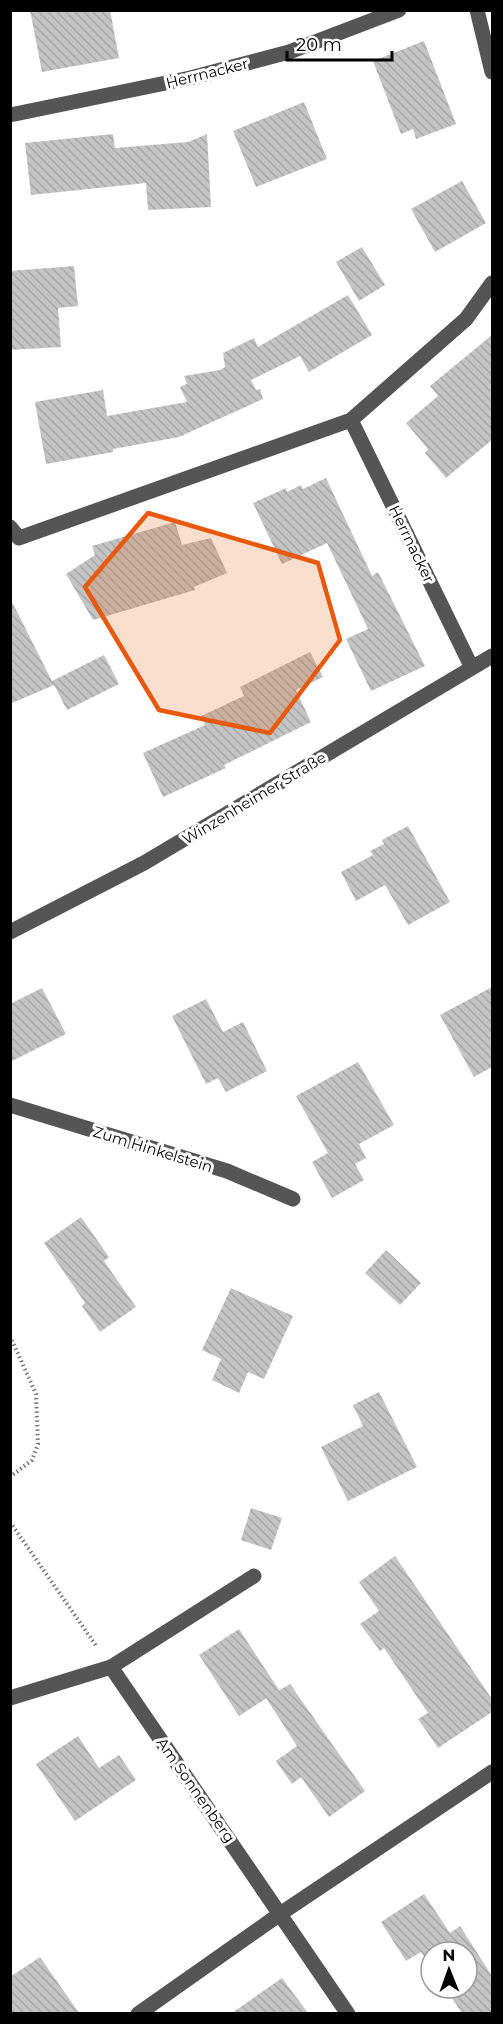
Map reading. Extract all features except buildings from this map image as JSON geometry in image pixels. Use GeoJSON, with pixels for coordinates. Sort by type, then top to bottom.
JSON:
{"type":"FeatureCollection","features":[{"type":"Feature","properties":{"kind":"street","name":"Herrnacker"},"geometry":{"type":"LineString","coordinates":[[10,115],[190,78],[289,52],[399,10]]}},
{"type":"Feature","properties":{"kind":"street"},"geometry":{"type":"LineString","coordinates":[[477,10],[492,72]]}},
{"type":"Feature","properties":{"kind":"street"},"geometry":{"type":"LineString","coordinates":[[10,527],[19,538],[351,420],[466,319],[492,283]]}},
{"type":"Feature","properties":{"kind":"street","name":"Herrnacker"},"geometry":{"type":"LineString","coordinates":[[351,420],[472,668]]}},
{"type":"Feature","properties":{"kind":"street","name":"Winzenheimer Straße"},"geometry":{"type":"LineString","coordinates":[[10,932],[144,863],[492,656]]}},
{"type":"Feature","properties":{"kind":"street","name":"Zum Hinkelstein"},"geometry":{"type":"LineString","coordinates":[[10,1105],[227,1171],[293,1199]]}},
{"type":"Feature","properties":{"kind":"street"},"geometry":{"type":"LineString","coordinates":[[10,1698],[111,1667],[254,1576]]}},
{"type":"Feature","properties":{"kind":"street","name":"Am Sonnenberg"},"geometry":{"type":"LineString","coordinates":[[111,1667],[348,2013]]}},
{"type":"Feature","properties":{"kind":"street"},"geometry":{"type":"LineString","coordinates":[[138,2013],[280,1914],[492,1772]]}},
{"type":"Feature","properties":{"kind":"path"},"geometry":{"type":"LineString","coordinates":[[10,1336],[36,1394],[38,1444],[32,1460],[10,1477]]}},
{"type":"Feature","properties":{"kind":"path"},"geometry":{"type":"LineString","coordinates":[[10,1522],[111,1667]]}},
{"type":"Feature","properties":{"kind":"highlighted area"},"geometry":{"type":"Polygon","coordinates":[[[148,513],[318,563],[340,640],[270,733],[159,710],[85,587],[148,513]]]}}]}
